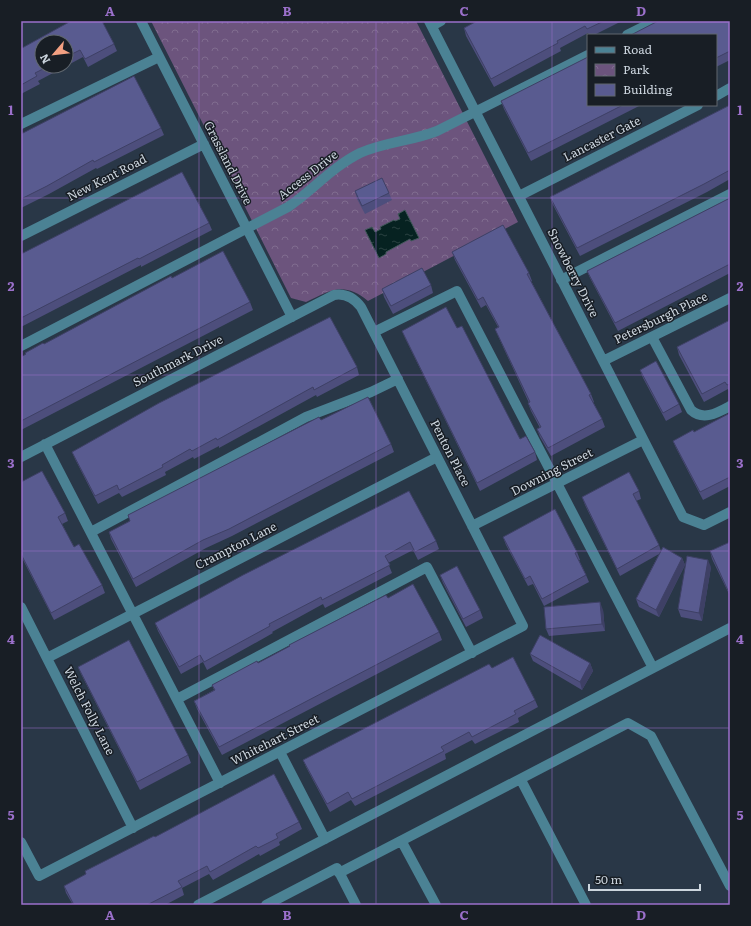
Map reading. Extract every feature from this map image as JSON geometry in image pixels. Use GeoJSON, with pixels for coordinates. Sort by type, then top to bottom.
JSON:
{"type":"FeatureCollection","features":[{"type":"Feature","properties":{"kind":"street","name":"Grassland Drive"},"geometry":{"type":"LineString","coordinates":[[141,21],[292,317]]}},
{"type":"Feature","properties":{"kind":"street"},"geometry":{"type":"LineString","coordinates":[[430,24],[441,21]]}},
{"type":"Feature","properties":{"kind":"street"},"geometry":{"type":"LineString","coordinates":[[629,34],[655,21]]}},
{"type":"Feature","properties":{"kind":"street","name":"Snowberry Drive"},"geometry":{"type":"LineString","coordinates":[[430,24],[683,517],[704,525],[730,512]]}},
{"type":"Feature","properties":{"kind":"street","name":"Access Drive"},"geometry":{"type":"LineString","coordinates":[[21,346],[247,230],[301,199],[326,175],[344,161],[378,146],[426,136],[587,55]]}},
{"type":"Feature","properties":{"kind":"street"},"geometry":{"type":"LineString","coordinates":[[21,124],[159,57]]}},
{"type":"Feature","properties":{"kind":"street"},"geometry":{"type":"LineString","coordinates":[[717,95],[730,88]]}},
{"type":"Feature","properties":{"kind":"street","name":"Lancaster Gate"},"geometry":{"type":"LineString","coordinates":[[519,196],[696,106]]}},
{"type":"Feature","properties":{"kind":"street","name":"New Kent Road"},"geometry":{"type":"LineString","coordinates":[[21,236],[204,144]]}},
{"type":"Feature","properties":{"kind":"street"},"geometry":{"type":"LineString","coordinates":[[561,280],[730,194]]}},
{"type":"Feature","properties":{"kind":"street"},"geometry":{"type":"LineString","coordinates":[[374,332],[457,291],[653,668]]}},
{"type":"Feature","properties":{"kind":"street","name":"Southmark Drive"},"geometry":{"type":"LineString","coordinates":[[21,457],[334,296],[340,294],[348,296]]}},
{"type":"Feature","properties":{"kind":"street","name":"Penton Place"},"geometry":{"type":"LineString","coordinates":[[348,296],[361,307],[523,626]]}},
{"type":"Feature","properties":{"kind":"street","name":"Petersburgh Place"},"geometry":{"type":"LineString","coordinates":[[603,361],[730,298]]}},
{"type":"Feature","properties":{"kind":"street"},"geometry":{"type":"LineString","coordinates":[[652,337],[691,410],[696,415],[706,416],[730,406]]}},
{"type":"Feature","properties":{"kind":"street"},"geometry":{"type":"LineString","coordinates":[[91,532],[306,417],[371,392],[398,379]]}},
{"type":"Feature","properties":{"kind":"street","name":"Downing Street"},"geometry":{"type":"LineString","coordinates":[[472,526],[643,440]]}},
{"type":"Feature","properties":{"kind":"street"},"geometry":{"type":"LineString","coordinates":[[45,444],[220,783]]}},
{"type":"Feature","properties":{"kind":"street","name":"Crampton Lane"},"geometry":{"type":"LineString","coordinates":[[47,658],[437,457]]}},
{"type":"Feature","properties":{"kind":"street"},"geometry":{"type":"LineString","coordinates":[[177,700],[427,567],[472,653]]}},
{"type":"Feature","properties":{"kind":"street","name":"Welch Folly Lane"},"geometry":{"type":"LineString","coordinates":[[21,607],[133,828]]}},
{"type":"Feature","properties":{"kind":"street","name":"Whitehart Street"},"geometry":{"type":"LineString","coordinates":[[21,842],[39,876],[523,626]]}},
{"type":"Feature","properties":{"kind":"street"},"geometry":{"type":"LineString","coordinates":[[198,905],[730,628]]}},
{"type":"Feature","properties":{"kind":"street"},"geometry":{"type":"LineString","coordinates":[[340,873],[628,724],[651,736],[730,886]]}},
{"type":"Feature","properties":{"kind":"street"},"geometry":{"type":"LineString","coordinates":[[280,752],[325,839]]}},
{"type":"Feature","properties":{"kind":"street"},"geometry":{"type":"LineString","coordinates":[[521,780],[586,905]]}},
{"type":"Feature","properties":{"kind":"street"},"geometry":{"type":"LineString","coordinates":[[402,842],[436,905]]}},
{"type":"Feature","properties":{"kind":"street"},"geometry":{"type":"LineString","coordinates":[[266,905],[337,868],[356,905]]}},
{"type":"Feature","properties":{"kind":"green space"},"geometry":{"type":"Polygon","coordinates":[[[151,21],[416,21],[518,222],[368,301],[352,291],[344,289],[330,291],[306,302],[291,298],[151,21]]]}},
{"type":"Feature","properties":{"kind":"water"},"geometry":{"type":"Polygon","coordinates":[[[405,210],[419,238],[411,241],[410,239],[386,252],[386,254],[379,258],[365,230],[372,227],[375,232],[381,229],[380,227],[394,220],[400,219],[398,214],[405,210]]]}},
{"type":"Feature","properties":{"kind":"building"},"geometry":{"type":"Polygon","coordinates":[[[71,21],[102,21],[114,44],[85,59],[80,50],[74,53],[74,34],[47,34],[71,21]]]}},
{"type":"Feature","properties":{"kind":"building"},"geometry":{"type":"Polygon","coordinates":[[[477,21],[604,21],[587,29],[585,26],[557,41],[558,43],[491,79],[464,28],[477,21]]]}},
{"type":"Feature","properties":{"kind":"building"},"geometry":{"type":"Polygon","coordinates":[[[658,21],[730,21],[730,51],[717,58],[717,34],[633,34],[658,21]]]}},
{"type":"Feature","properties":{"kind":"building"},"geometry":{"type":"Polygon","coordinates":[[[34,41],[34,74],[37,76],[21,85],[21,47],[22,48],[34,41]]]}},
{"type":"Feature","properties":{"kind":"building"},"geometry":{"type":"Polygon","coordinates":[[[587,58],[587,106],[621,106],[528,153],[501,101],[587,58]]]}},
{"type":"Feature","properties":{"kind":"building"},"geometry":{"type":"Polygon","coordinates":[[[134,76],[161,128],[94,162],[93,160],[21,199],[21,134],[134,76]]]}},
{"type":"Feature","properties":{"kind":"building"},"geometry":{"type":"Polygon","coordinates":[[[730,105],[730,170],[577,248],[550,197],[730,105]]]}},
{"type":"Feature","properties":{"kind":"building"},"geometry":{"type":"Polygon","coordinates":[[[182,172],[209,223],[21,318],[21,254],[182,172]]]}},
{"type":"Feature","properties":{"kind":"building"},"geometry":{"type":"Polygon","coordinates":[[[382,178],[389,193],[362,206],[355,191],[382,178]]]}},
{"type":"Feature","properties":{"kind":"building"},"geometry":{"type":"Polygon","coordinates":[[[730,198],[730,264],[615,323],[587,271],[730,198]]]}},
{"type":"Feature","properties":{"kind":"building"},"geometry":{"type":"Polygon","coordinates":[[[503,225],[529,273],[527,274],[591,394],[589,395],[602,419],[548,448],[537,429],[541,427],[528,403],[530,402],[495,329],[499,327],[483,297],[478,300],[452,252],[503,225]]]}},
{"type":"Feature","properties":{"kind":"building"},"geometry":{"type":"Polygon","coordinates":[[[223,251],[250,302],[21,421],[21,357],[26,354],[25,353],[171,276],[172,278],[223,251]]]}},
{"type":"Feature","properties":{"kind":"building"},"geometry":{"type":"Polygon","coordinates":[[[422,268],[431,285],[391,306],[382,289],[422,268]]]}},
{"type":"Feature","properties":{"kind":"building"},"geometry":{"type":"Polygon","coordinates":[[[446,307],[457,328],[462,326],[520,439],[526,436],[535,452],[477,483],[402,331],[446,307]]]}},
{"type":"Feature","properties":{"kind":"building"},"geometry":{"type":"Polygon","coordinates":[[[330,317],[357,367],[314,390],[313,387],[217,440],[216,438],[192,451],[190,449],[162,465],[163,467],[119,490],[117,485],[95,496],[72,452],[159,403],[330,317]]]}},
{"type":"Feature","properties":{"kind":"building"},"geometry":{"type":"Polygon","coordinates":[[[730,320],[730,384],[727,385],[725,382],[702,394],[677,347],[730,320]]]}},
{"type":"Feature","properties":{"kind":"building"},"geometry":{"type":"Polygon","coordinates":[[[656,361],[679,404],[663,413],[640,370],[656,361]]]}},
{"type":"Feature","properties":{"kind":"building"},"geometry":{"type":"Polygon","coordinates":[[[368,397],[391,444],[229,529],[203,540],[133,579],[109,532],[130,521],[128,515],[319,417],[321,420],[368,397]]]}},
{"type":"Feature","properties":{"kind":"building"},"geometry":{"type":"Polygon","coordinates":[[[730,413],[730,477],[700,492],[673,441],[730,413]]]}},
{"type":"Feature","properties":{"kind":"building"},"geometry":{"type":"Polygon","coordinates":[[[42,471],[65,513],[58,517],[74,547],[79,544],[102,585],[51,613],[21,554],[21,482],[42,471]]]}},
{"type":"Feature","properties":{"kind":"building"},"geometry":{"type":"Polygon","coordinates":[[[629,472],[639,491],[633,494],[659,545],[617,569],[582,497],[629,472]]]}},
{"type":"Feature","properties":{"kind":"building"},"geometry":{"type":"Polygon","coordinates":[[[409,491],[436,541],[415,552],[410,542],[385,556],[390,565],[322,600],[321,597],[269,624],[270,626],[204,662],[200,655],[179,667],[155,623],[243,575],[409,491]]]}},
{"type":"Feature","properties":{"kind":"building"},"geometry":{"type":"Polygon","coordinates":[[[555,509],[577,552],[575,553],[586,575],[542,599],[530,576],[525,579],[503,537],[555,509]]]}},
{"type":"Feature","properties":{"kind":"building"},"geometry":{"type":"Polygon","coordinates":[[[730,542],[730,595],[710,551],[730,542]]]}},
{"type":"Feature","properties":{"kind":"building"},"geometry":{"type":"Polygon","coordinates":[[[663,547],[682,558],[656,610],[636,599],[663,547]]]}},
{"type":"Feature","properties":{"kind":"building"},"geometry":{"type":"Polygon","coordinates":[[[687,556],[708,560],[699,613],[678,609],[687,556]]]}},
{"type":"Feature","properties":{"kind":"building"},"geometry":{"type":"Polygon","coordinates":[[[457,566],[480,610],[463,619],[440,575],[457,566]]]}},
{"type":"Feature","properties":{"kind":"building"},"geometry":{"type":"Polygon","coordinates":[[[413,584],[439,632],[219,747],[194,701],[215,690],[212,685],[257,661],[258,663],[290,646],[289,645],[386,595],[388,598],[413,584]]]}},
{"type":"Feature","properties":{"kind":"building"},"geometry":{"type":"Polygon","coordinates":[[[600,602],[602,624],[546,629],[544,607],[600,602]]]}},
{"type":"Feature","properties":{"kind":"building"},"geometry":{"type":"Polygon","coordinates":[[[540,635],[590,663],[580,682],[530,654],[540,635]]]}},
{"type":"Feature","properties":{"kind":"building"},"geometry":{"type":"Polygon","coordinates":[[[129,640],[188,755],[137,782],[78,667],[129,640]]]}},
{"type":"Feature","properties":{"kind":"building"},"geometry":{"type":"Polygon","coordinates":[[[513,657],[535,700],[514,711],[516,714],[472,737],[469,732],[441,747],[444,751],[352,799],[348,792],[327,804],[303,760],[489,664],[492,668],[513,657]]]}},
{"type":"Feature","properties":{"kind":"building"},"geometry":{"type":"Polygon","coordinates":[[[274,774],[299,822],[276,834],[278,838],[258,848],[256,846],[210,872],[207,866],[178,881],[182,887],[147,905],[74,905],[64,886],[86,874],[85,871],[154,836],[155,837],[274,774]]]}}]}
